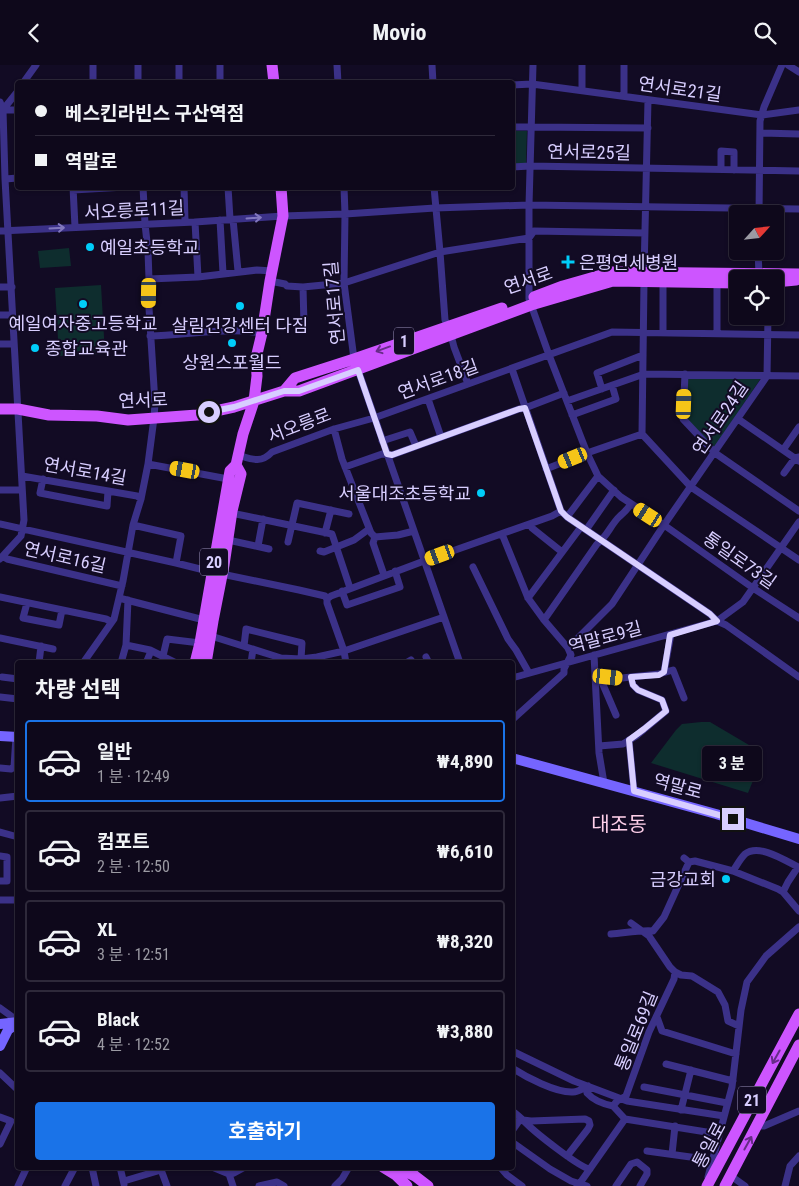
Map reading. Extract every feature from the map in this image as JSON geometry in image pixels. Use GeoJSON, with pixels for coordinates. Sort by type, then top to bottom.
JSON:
{"type":"FeatureCollection","features":[{"type":"Feature","properties":{"kind":"main road"},"geometry":{"type":"LineString","coordinates":[[272,65],[274,80]]}},
{"type":"Feature","properties":{"kind":"main road","name":"서오릉로"},"geometry":{"type":"LineString","coordinates":[[207,660],[211,636],[228,479],[230,471],[237,460],[254,401],[257,376],[256,358],[283,216],[281,190]]}},
{"type":"Feature","properties":{"kind":"main road","name":"연서로"},"geometry":{"type":"LineString","coordinates":[[784,274],[799,274]]}},
{"type":"Feature","properties":{"kind":"main road","name":"연서로"},"geometry":{"type":"LineString","coordinates":[[0,409],[18,409],[49,415],[97,416],[128,421],[197,415],[234,407],[284,391],[299,391],[356,365],[530,302],[613,281],[644,277],[729,275]]}},
{"type":"Feature","properties":{"kind":"main road","name":"연서로"},"geometry":{"type":"LineString","coordinates":[[644,277],[663,282],[729,283]]}},
{"type":"Feature","properties":{"kind":"main road"},"geometry":{"type":"LineString","coordinates":[[784,281],[799,280]]}},
{"type":"Feature","properties":{"kind":"main road","name":"서오릉로"},"geometry":{"type":"LineString","coordinates":[[196,660],[204,620],[228,540],[232,511],[241,474],[237,460]]}},
{"type":"Feature","properties":{"kind":"main road","name":"통일로"},"geometry":{"type":"LineString","coordinates":[[706,1186],[799,1014]]}},
{"type":"Feature","properties":{"kind":"main road","name":"통일로"},"geometry":{"type":"LineString","coordinates":[[728,1181],[799,1045]]}},
{"type":"Feature","properties":{"kind":"main road"},"geometry":{"type":"LineString","coordinates":[[388,1170],[407,1186]]}},
{"type":"Feature","properties":{"kind":"main road"},"geometry":{"type":"LineString","coordinates":[[404,1170],[428,1186]]}},
{"type":"Feature","properties":{"kind":"street"},"geometry":{"type":"LineString","coordinates":[[26,80],[36,65]]}},
{"type":"Feature","properties":{"kind":"street"},"geometry":{"type":"LineString","coordinates":[[93,65],[93,80]]}},
{"type":"Feature","properties":{"kind":"street"},"geometry":{"type":"LineString","coordinates":[[138,65],[138,80]]}},
{"type":"Feature","properties":{"kind":"street"},"geometry":{"type":"LineString","coordinates":[[179,65],[179,80]]}},
{"type":"Feature","properties":{"kind":"street"},"geometry":{"type":"LineString","coordinates":[[220,65],[220,80]]}},
{"type":"Feature","properties":{"kind":"street"},"geometry":{"type":"LineString","coordinates":[[337,65],[338,80]]}},
{"type":"Feature","properties":{"kind":"street"},"geometry":{"type":"LineString","coordinates":[[432,65],[433,80]]}},
{"type":"Feature","properties":{"kind":"street"},"geometry":{"type":"LineString","coordinates":[[533,65],[529,205],[530,302],[572,415],[598,476],[567,517]]}},
{"type":"Feature","properties":{"kind":"street"},"geometry":{"type":"LineString","coordinates":[[582,65],[582,90]]}},
{"type":"Feature","properties":{"kind":"street","name":"연서로21길"},"geometry":{"type":"LineString","coordinates":[[624,65],[624,96],[762,115],[799,110]]}},
{"type":"Feature","properties":{"kind":"street"},"geometry":{"type":"LineString","coordinates":[[759,205],[760,121],[782,65]]}},
{"type":"Feature","properties":{"kind":"street"},"geometry":{"type":"LineString","coordinates":[[788,65],[798,70]]}},
{"type":"Feature","properties":{"kind":"street"},"geometry":{"type":"LineString","coordinates":[[515,85],[532,84],[624,96]]}},
{"type":"Feature","properties":{"kind":"street"},"geometry":{"type":"LineString","coordinates":[[1,111],[15,95]]}},
{"type":"Feature","properties":{"kind":"street"},"geometry":{"type":"LineString","coordinates":[[648,99],[642,434],[691,487],[799,560]]}},
{"type":"Feature","properties":{"kind":"street","name":"연서로14길"},"geometry":{"type":"LineString","coordinates":[[0,102],[22,476],[24,520],[22,529]]}},
{"type":"Feature","properties":{"kind":"street"},"geometry":{"type":"LineString","coordinates":[[1,111],[15,110]]}},
{"type":"Feature","properties":{"kind":"street"},"geometry":{"type":"LineString","coordinates":[[515,127],[648,128]]}},
{"type":"Feature","properties":{"kind":"street"},"geometry":{"type":"LineString","coordinates":[[760,133],[799,134]]}},
{"type":"Feature","properties":{"kind":"street"},"geometry":{"type":"LineString","coordinates":[[734,170],[734,153],[721,151],[721,169],[734,170],[799,171]]}},
{"type":"Feature","properties":{"kind":"street"},"geometry":{"type":"LineString","coordinates":[[515,167],[530,166]]}},
{"type":"Feature","properties":{"kind":"street","name":"연서로25길"},"geometry":{"type":"LineString","coordinates":[[530,166],[721,169]]}},
{"type":"Feature","properties":{"kind":"street"},"geometry":{"type":"LineString","coordinates":[[5,179],[15,179]]}},
{"type":"Feature","properties":{"kind":"street","name":"서오릉로11길"},"geometry":{"type":"LineString","coordinates":[[73,190],[75,227]]}},
{"type":"Feature","properties":{"kind":"street","name":"연서로16길"},"geometry":{"type":"LineString","coordinates":[[85,660],[114,619],[133,525],[141,499],[148,464],[154,419],[155,403],[143,190]]}},
{"type":"Feature","properties":{"kind":"street"},"geometry":{"type":"LineString","coordinates":[[184,190],[185,221]]}},
{"type":"Feature","properties":{"kind":"street"},"geometry":{"type":"LineString","coordinates":[[228,190],[238,271]]}},
{"type":"Feature","properties":{"kind":"street","name":"연서로17길"},"geometry":{"type":"LineString","coordinates":[[344,190],[344,283],[356,365]]}},
{"type":"Feature","properties":{"kind":"street"},"geometry":{"type":"LineString","coordinates":[[434,190],[445,320],[468,384]]}},
{"type":"Feature","properties":{"kind":"street"},"geometry":{"type":"LineString","coordinates":[[345,214],[435,208],[529,205],[729,209]]}},
{"type":"Feature","properties":{"kind":"street"},"geometry":{"type":"LineString","coordinates":[[784,210],[799,209]]}},
{"type":"Feature","properties":{"kind":"street","name":"서오릉로11길"},"geometry":{"type":"LineString","coordinates":[[0,231],[345,214]]}},
{"type":"Feature","properties":{"kind":"street"},"geometry":{"type":"LineString","coordinates":[[220,220],[223,273]]}},
{"type":"Feature","properties":{"kind":"street","name":"서오릉로11길"},"geometry":{"type":"LineString","coordinates":[[195,222],[198,277]]}},
{"type":"Feature","properties":{"kind":"street"},"geometry":{"type":"LineString","coordinates":[[149,279],[198,277],[257,270],[288,286],[303,287],[344,283],[440,252],[529,238],[534,231],[645,233]]}},
{"type":"Feature","properties":{"kind":"street"},"geometry":{"type":"LineString","coordinates":[[663,282],[663,333]]}},
{"type":"Feature","properties":{"kind":"street"},"geometry":{"type":"LineString","coordinates":[[717,283],[717,333]]}},
{"type":"Feature","properties":{"kind":"street"},"geometry":{"type":"LineString","coordinates":[[0,287],[12,287]]}},
{"type":"Feature","properties":{"kind":"street"},"geometry":{"type":"LineString","coordinates":[[303,287],[304,325]]}},
{"type":"Feature","properties":{"kind":"street"},"geometry":{"type":"LineString","coordinates":[[0,315],[12,315]]}},
{"type":"Feature","properties":{"kind":"street","name":"연서로24길"},"geometry":{"type":"LineString","coordinates":[[568,648],[612,604],[767,376],[768,325]]}},
{"type":"Feature","properties":{"kind":"street"},"geometry":{"type":"LineString","coordinates":[[150,336],[246,330],[262,333]]}},
{"type":"Feature","properties":{"kind":"street","name":"연서로18길"},"geometry":{"type":"LineString","coordinates":[[374,418],[612,332],[799,335]]}},
{"type":"Feature","properties":{"kind":"street"},"geometry":{"type":"LineString","coordinates":[[0,344],[14,344]]}},
{"type":"Feature","properties":{"kind":"street"},"geometry":{"type":"LineString","coordinates":[[602,389],[597,373],[643,355]]}},
{"type":"Feature","properties":{"kind":"street"},"geometry":{"type":"LineString","coordinates":[[356,365],[459,660]]}},
{"type":"Feature","properties":{"kind":"street"},"geometry":{"type":"LineString","coordinates":[[512,369],[561,511],[799,677]]}},
{"type":"Feature","properties":{"kind":"street"},"geometry":{"type":"LineString","coordinates":[[567,401],[644,374],[799,375]]}},
{"type":"Feature","properties":{"kind":"street"},"geometry":{"type":"LineString","coordinates":[[685,374],[683,419],[715,453],[799,511]]}},
{"type":"Feature","properties":{"kind":"street"},"geometry":{"type":"LineString","coordinates":[[572,415],[616,399],[612,385]]}},
{"type":"Feature","properties":{"kind":"street"},"geometry":{"type":"LineString","coordinates":[[345,467],[382,454],[392,455],[564,393]]}},
{"type":"Feature","properties":{"kind":"street"},"geometry":{"type":"LineString","coordinates":[[428,399],[441,437]]}},
{"type":"Feature","properties":{"kind":"street","name":"서오릉로"},"geometry":{"type":"LineString","coordinates":[[237,460],[256,460],[268,456],[272,452],[334,429],[374,418]]}},
{"type":"Feature","properties":{"kind":"street"},"geometry":{"type":"LineString","coordinates":[[738,419],[798,459],[784,473]]}},
{"type":"Feature","properties":{"kind":"street"},"geometry":{"type":"LineString","coordinates":[[783,449],[799,427]]}},
{"type":"Feature","properties":{"kind":"street"},"geometry":{"type":"LineString","coordinates":[[334,429],[345,467],[369,529],[374,537],[373,543],[384,575]]}},
{"type":"Feature","properties":{"kind":"street"},"geometry":{"type":"LineString","coordinates":[[382,441],[410,432],[416,446]]}},
{"type":"Feature","properties":{"kind":"street"},"geometry":{"type":"LineString","coordinates":[[546,469],[642,434]]}},
{"type":"Feature","properties":{"kind":"street"},"geometry":{"type":"LineString","coordinates":[[148,464],[228,479]]}},
{"type":"Feature","properties":{"kind":"street","name":"연서로14길"},"geometry":{"type":"LineString","coordinates":[[22,476],[137,496],[141,499]]}},
{"type":"Feature","properties":{"kind":"street","name":"통일로73길"},"geometry":{"type":"LineString","coordinates":[[598,476],[621,497],[799,618]]}},
{"type":"Feature","properties":{"kind":"street"},"geometry":{"type":"LineString","coordinates":[[43,479],[40,493],[107,506],[108,491]]}},
{"type":"Feature","properties":{"kind":"street","name":"연서로14길"},"geometry":{"type":"LineString","coordinates":[[0,490],[22,489]]}},
{"type":"Feature","properties":{"kind":"street"},"geometry":{"type":"LineString","coordinates":[[528,598],[562,552],[614,490]]}},
{"type":"Feature","properties":{"kind":"street"},"geometry":{"type":"LineString","coordinates":[[288,542],[298,503],[349,514]]}},
{"type":"Feature","properties":{"kind":"street"},"geometry":{"type":"LineString","coordinates":[[544,620],[597,544],[602,541],[631,504]]}},
{"type":"Feature","properties":{"kind":"street"},"geometry":{"type":"LineString","coordinates":[[326,533],[331,510]]}},
{"type":"Feature","properties":{"kind":"street"},"geometry":{"type":"LineString","coordinates":[[232,511],[332,534],[350,588]]}},
{"type":"Feature","properties":{"kind":"street"},"geometry":{"type":"LineString","coordinates":[[346,660],[328,603],[330,596],[394,571],[552,516],[561,511]]}},
{"type":"Feature","properties":{"kind":"street"},"geometry":{"type":"LineString","coordinates":[[258,546],[263,519]]}},
{"type":"Feature","properties":{"kind":"street","name":"역말로9길"},"geometry":{"type":"LineString","coordinates":[[515,677],[717,621],[743,602],[799,522]]}},
{"type":"Feature","properties":{"kind":"street"},"geometry":{"type":"LineString","coordinates":[[530,523],[532,528],[562,552]]}},
{"type":"Feature","properties":{"kind":"street"},"geometry":{"type":"LineString","coordinates":[[0,524],[22,529],[21,536],[1,558]]}},
{"type":"Feature","properties":{"kind":"street"},"geometry":{"type":"LineString","coordinates":[[133,525],[180,536],[176,563]]}},
{"type":"Feature","properties":{"kind":"street","name":"연서로16길"},"geometry":{"type":"LineString","coordinates":[[22,529],[299,590],[324,596],[328,599]]}},
{"type":"Feature","properties":{"kind":"street"},"geometry":{"type":"LineString","coordinates":[[320,551],[324,552],[354,540],[369,529]]}},
{"type":"Feature","properties":{"kind":"street"},"geometry":{"type":"LineString","coordinates":[[374,537],[398,535],[414,531]]}},
{"type":"Feature","properties":{"kind":"street"},"geometry":{"type":"LineString","coordinates":[[502,534],[528,598],[572,655],[567,662],[564,673],[515,717]]}},
{"type":"Feature","properties":{"kind":"street"},"geometry":{"type":"LineString","coordinates":[[228,540],[269,549]]}},
{"type":"Feature","properties":{"kind":"street","name":"연서로16길"},"geometry":{"type":"LineString","coordinates":[[1,558],[122,586]]}},
{"type":"Feature","properties":{"kind":"street"},"geometry":{"type":"LineString","coordinates":[[474,567],[508,639],[529,673]]}},
{"type":"Feature","properties":{"kind":"street"},"geometry":{"type":"LineString","coordinates":[[342,591],[347,605],[400,587],[394,571]]}},
{"type":"Feature","properties":{"kind":"street"},"geometry":{"type":"LineString","coordinates":[[0,597],[106,619],[112,622]]}},
{"type":"Feature","properties":{"kind":"street"},"geometry":{"type":"LineString","coordinates":[[119,598],[204,620]]}},
{"type":"Feature","properties":{"kind":"street"},"geometry":{"type":"LineString","coordinates":[[122,660],[126,645],[128,601]]}},
{"type":"Feature","properties":{"kind":"street"},"geometry":{"type":"LineString","coordinates":[[26,603],[23,618],[59,625],[62,610]]}},
{"type":"Feature","properties":{"kind":"street"},"geometry":{"type":"LineString","coordinates":[[211,636],[253,649],[280,660],[309,660],[344,651],[444,617]]}},
{"type":"Feature","properties":{"kind":"street"},"geometry":{"type":"LineString","coordinates":[[244,646],[246,629],[302,643],[301,659]]}},
{"type":"Feature","properties":{"kind":"street"},"geometry":{"type":"LineString","coordinates":[[670,635],[664,672],[672,670],[684,698]]}},
{"type":"Feature","properties":{"kind":"street"},"geometry":{"type":"LineString","coordinates":[[0,638],[54,649]]}},
{"type":"Feature","properties":{"kind":"street"},"geometry":{"type":"LineString","coordinates":[[163,656],[167,639],[200,643]]}},
{"type":"Feature","properties":{"kind":"street"},"geometry":{"type":"LineString","coordinates":[[126,645],[149,649],[170,660]]}},
{"type":"Feature","properties":{"kind":"street"},"geometry":{"type":"LineString","coordinates":[[39,660],[41,646]]}},
{"type":"Feature","properties":{"kind":"street"},"geometry":{"type":"LineString","coordinates":[[147,660],[149,649]]}},
{"type":"Feature","properties":{"kind":"street"},"geometry":{"type":"LineString","coordinates":[[251,660],[253,649]]}},
{"type":"Feature","properties":{"kind":"street"},"geometry":{"type":"LineString","coordinates":[[594,655],[599,746],[604,783]]}},
{"type":"Feature","properties":{"kind":"street","name":"역말로9길"},"geometry":{"type":"LineString","coordinates":[[595,675],[622,678],[659,675],[664,672]]}},
{"type":"Feature","properties":{"kind":"street","name":"역말로9길"},"geometry":{"type":"LineString","coordinates":[[595,675],[601,680],[616,715]]}},
{"type":"Feature","properties":{"kind":"street"},"geometry":{"type":"LineString","coordinates":[[1,676],[15,678]]}},
{"type":"Feature","properties":{"kind":"street"},"geometry":{"type":"LineString","coordinates":[[599,746],[623,744],[666,711],[662,700],[638,690],[633,685],[631,677]]}},
{"type":"Feature","properties":{"kind":"street"},"geometry":{"type":"LineString","coordinates":[[0,697],[15,699]]}},
{"type":"Feature","properties":{"kind":"street"},"geometry":{"type":"LineString","coordinates":[[0,735],[15,737]]}},
{"type":"Feature","properties":{"kind":"street","name":"역말로"},"geometry":{"type":"LineString","coordinates":[[629,740],[634,791]]}},
{"type":"Feature","properties":{"kind":"street"},"geometry":{"type":"LineString","coordinates":[[0,768],[11,769],[14,767],[15,757]]}},
{"type":"Feature","properties":{"kind":"street","name":"역말로"},"geometry":{"type":"LineString","coordinates":[[515,760],[634,791],[799,839]]}},
{"type":"Feature","properties":{"kind":"street"},"geometry":{"type":"LineString","coordinates":[[0,798],[15,796]]}},
{"type":"Feature","properties":{"kind":"street"},"geometry":{"type":"LineString","coordinates":[[0,832],[15,836]]}},
{"type":"Feature","properties":{"kind":"street"},"geometry":{"type":"LineString","coordinates":[[733,871],[746,853],[755,850],[782,858],[798,867],[783,891]]}},
{"type":"Feature","properties":{"kind":"street"},"geometry":{"type":"LineString","coordinates":[[0,856],[7,857],[4,881]]}},
{"type":"Feature","properties":{"kind":"street"},"geometry":{"type":"LineString","coordinates":[[611,934],[642,930],[653,931],[664,917],[687,860],[733,871],[783,891],[799,911]]}},
{"type":"Feature","properties":{"kind":"street"},"geometry":{"type":"LineString","coordinates":[[0,900],[15,900]]}},
{"type":"Feature","properties":{"kind":"street"},"geometry":{"type":"LineString","coordinates":[[631,923],[650,936],[675,972],[681,975],[692,976],[718,992],[725,1005],[728,1021],[740,1026]]}},
{"type":"Feature","properties":{"kind":"street"},"geometry":{"type":"LineString","coordinates":[[706,1186],[733,1081],[742,1010],[748,982],[766,956],[799,927]]}},
{"type":"Feature","properties":{"kind":"street","name":"통일로69길"},"geometry":{"type":"LineString","coordinates":[[613,1106],[617,1101],[626,1096],[649,1033],[674,979],[675,972]]}},
{"type":"Feature","properties":{"kind":"street"},"geometry":{"type":"LineString","coordinates":[[0,1007],[15,1020]]}},
{"type":"Feature","properties":{"kind":"street"},"geometry":{"type":"LineString","coordinates":[[657,1017],[662,1031],[736,1055]]}},
{"type":"Feature","properties":{"kind":"street"},"geometry":{"type":"LineString","coordinates":[[0,1024],[15,1022]]}},
{"type":"Feature","properties":{"kind":"street"},"geometry":{"type":"LineString","coordinates":[[0,1046],[8,1030],[15,1024]]}},
{"type":"Feature","properties":{"kind":"street","name":"통일로69길"},"geometry":{"type":"LineString","coordinates":[[515,1052],[574,1081],[627,1101],[724,1116]]}},
{"type":"Feature","properties":{"kind":"street"},"geometry":{"type":"LineString","coordinates":[[666,1064],[733,1081]]}},
{"type":"Feature","properties":{"kind":"street"},"geometry":{"type":"LineString","coordinates":[[515,1070],[542,1085],[562,1091],[574,1092],[588,1086]]}},
{"type":"Feature","properties":{"kind":"street"},"geometry":{"type":"LineString","coordinates":[[682,1110],[691,1070]]}},
{"type":"Feature","properties":{"kind":"street"},"geometry":{"type":"LineString","coordinates":[[0,1073],[15,1087]]}},
{"type":"Feature","properties":{"kind":"street"},"geometry":{"type":"LineString","coordinates":[[515,1144],[550,1169],[581,1185],[625,1119],[613,1106],[604,1105],[592,1098],[587,1093],[588,1086]]}},
{"type":"Feature","properties":{"kind":"street"},"geometry":{"type":"LineString","coordinates":[[644,1087],[728,1103]]}},
{"type":"Feature","properties":{"kind":"street"},"geometry":{"type":"LineString","coordinates":[[757,1126],[764,1126],[799,1111]]}},
{"type":"Feature","properties":{"kind":"street"},"geometry":{"type":"LineString","coordinates":[[515,1113],[567,1156],[585,1169],[590,1169]]}},
{"type":"Feature","properties":{"kind":"street"},"geometry":{"type":"LineString","coordinates":[[0,1117],[11,1121],[0,1144]]}},
{"type":"Feature","properties":{"kind":"street"},"geometry":{"type":"LineString","coordinates":[[515,1127],[519,1121],[523,1120],[586,1119],[590,1125],[588,1129],[567,1156]]}},
{"type":"Feature","properties":{"kind":"street","name":"통일로"},"geometry":{"type":"LineString","coordinates":[[625,1119],[719,1134]]}},
{"type":"Feature","properties":{"kind":"street"},"geometry":{"type":"LineString","coordinates":[[672,1154],[675,1126]]}},
{"type":"Feature","properties":{"kind":"street","name":"통일로"},"geometry":{"type":"LineString","coordinates":[[647,1151],[712,1160]]}},
{"type":"Feature","properties":{"kind":"street"},"geometry":{"type":"LineString","coordinates":[[785,1186],[790,1166],[799,1156]]}},
{"type":"Feature","properties":{"kind":"street"},"geometry":{"type":"LineString","coordinates":[[616,1186],[631,1164],[637,1162],[647,1170],[647,1174],[640,1186]]}},
{"type":"Feature","properties":{"kind":"street"},"geometry":{"type":"LineString","coordinates":[[18,1186],[26,1170]]}},
{"type":"Feature","properties":{"kind":"street"},"geometry":{"type":"LineString","coordinates":[[65,1186],[73,1170]]}},
{"type":"Feature","properties":{"kind":"street"},"geometry":{"type":"LineString","coordinates":[[93,1170],[96,1186]]}},
{"type":"Feature","properties":{"kind":"street"},"geometry":{"type":"LineString","coordinates":[[121,1170],[124,1184],[158,1170]]}},
{"type":"Feature","properties":{"kind":"street"},"geometry":{"type":"LineString","coordinates":[[160,1170],[167,1186]]}},
{"type":"Feature","properties":{"kind":"street"},"geometry":{"type":"LineString","coordinates":[[219,1170],[229,1174],[240,1170]]}},
{"type":"Feature","properties":{"kind":"street"},"geometry":{"type":"LineString","coordinates":[[339,1185],[347,1170]]}},
{"type":"Feature","properties":{"kind":"street"},"geometry":{"type":"LineString","coordinates":[[503,1170],[522,1186]]}},
{"type":"Feature","properties":{"kind":"street"},"geometry":{"type":"LineString","coordinates":[[229,1174],[232,1186]]}},
{"type":"Feature","properties":{"kind":"street"},"geometry":{"type":"LineString","coordinates":[[259,1186],[277,1181],[284,1186]]}},
{"type":"Feature","properties":{"kind":"street"},"geometry":{"type":"LineString","coordinates":[[728,1181],[745,1186]]}},
{"type":"Feature","properties":{"kind":"green space"},"geometry":{"type":"Polygon","coordinates":[[[515,131],[527,131],[526,164],[515,164],[515,131]]]}},
{"type":"Feature","properties":{"kind":"green space"},"geometry":{"type":"Polygon","coordinates":[[[69,248],[71,266],[40,268],[38,251],[69,248]]]}},
{"type":"Feature","properties":{"kind":"green space"},"geometry":{"type":"Polygon","coordinates":[[[101,285],[105,354],[59,356],[55,288],[101,285]]]}},
{"type":"Feature","properties":{"kind":"green space"},"geometry":{"type":"Polygon","coordinates":[[[687,377],[761,378],[714,448],[686,418],[687,377]]]}},
{"type":"Feature","properties":{"kind":"green space"},"geometry":{"type":"Polygon","coordinates":[[[710,722],[749,745],[763,756],[748,793],[651,763],[682,724],[710,722]]]}},
{"type":"Feature","properties":{"kind":"place","name":"예일초등학교"},"geometry":{"type":"Point","coordinates":[90,247]}},
{"type":"Feature","properties":{"kind":"place","name":"은평연세병원"},"geometry":{"type":"Point","coordinates":[568,262]}},
{"type":"Feature","properties":{"kind":"place","name":"예일여자중고등학교"},"geometry":{"type":"Point","coordinates":[83,304]}},
{"type":"Feature","properties":{"kind":"place","name":"살림건강센터 다짐"},"geometry":{"type":"Point","coordinates":[240,306]}},
{"type":"Feature","properties":{"kind":"place","name":"상원스포월드"},"geometry":{"type":"Point","coordinates":[232,343]}},
{"type":"Feature","properties":{"kind":"place","name":"종합교육관"},"geometry":{"type":"Point","coordinates":[35,348]}},
{"type":"Feature","properties":{"kind":"place","name":"서울대조초등학교"},"geometry":{"type":"Point","coordinates":[481,493]}},
{"type":"Feature","properties":{"kind":"place","name":"금강교회"},"geometry":{"type":"Point","coordinates":[726,879]}},
{"type":"Feature","properties":{"kind":"district","name":"대조동"},"geometry":{"type":"Point","coordinates":[619,824]}},
{"type":"Feature","properties":{"kind":"route"},"geometry":{"type":"LineString","coordinates":[[209,412],[234,407],[284,391],[299,391],[358,370],[387,454],[392,455],[525,408],[561,511],[567,517],[710,614],[717,621],[670,635],[664,672],[659,675],[631,677],[633,685],[638,690],[662,700],[666,711],[629,740],[634,791],[733,819]]}}]}
